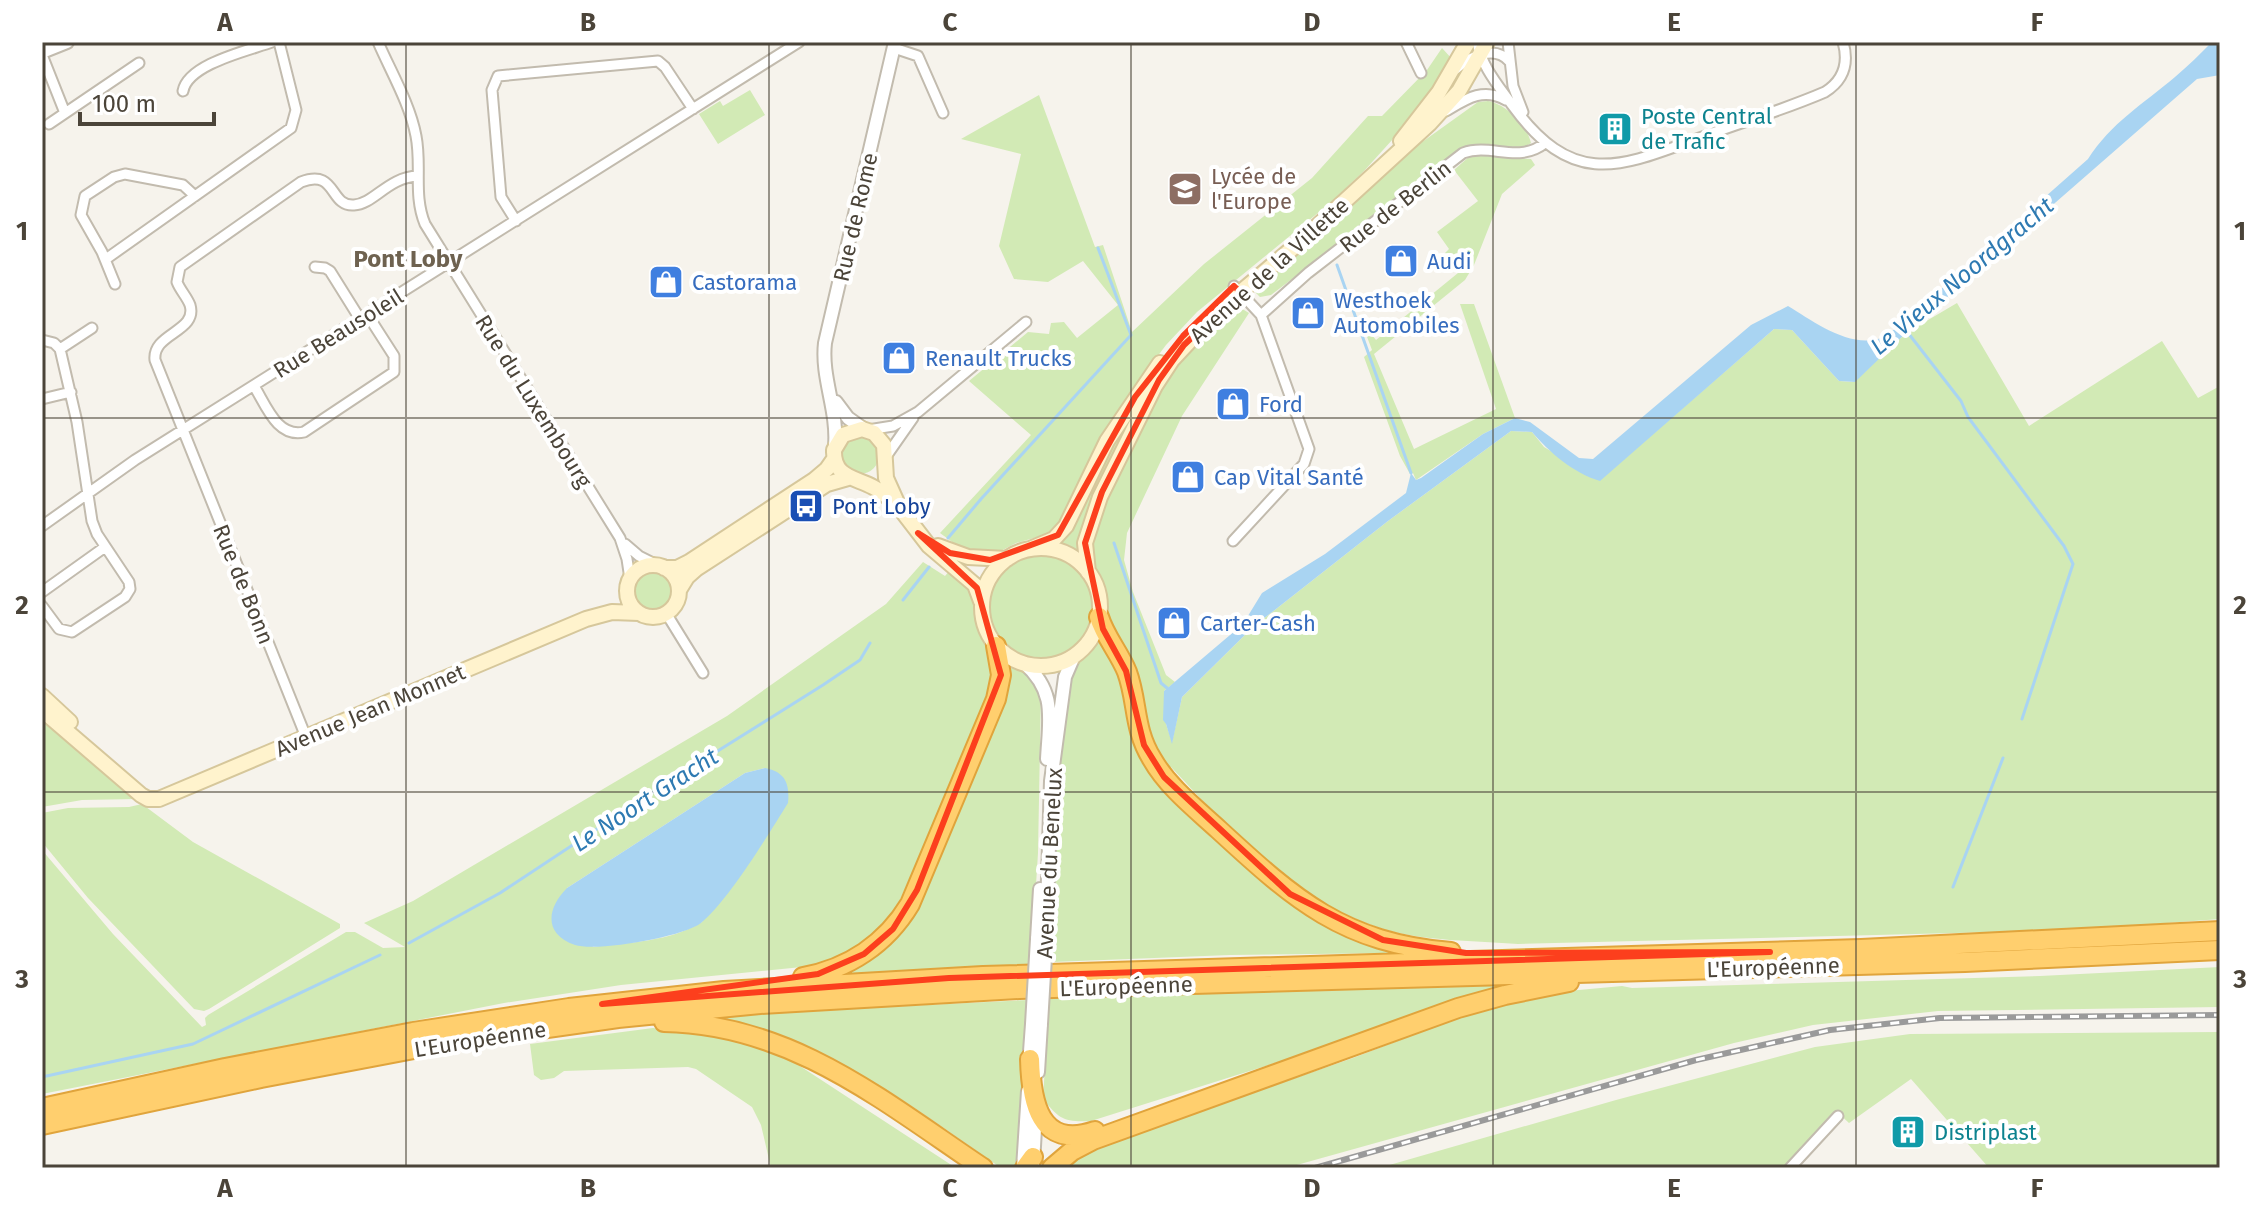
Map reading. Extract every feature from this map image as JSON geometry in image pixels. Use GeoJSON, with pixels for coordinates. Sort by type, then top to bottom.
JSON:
{"type":"FeatureCollection","features":[{"type":"Feature","properties":{"kind":"highway"},"geometry":{"type":"LineString","coordinates":[[1099,617],[1126,671],[1139,734],[1160,772],[1278,884],[1333,921],[1392,942],[1448,952],[1770,952]]}},
{"type":"Feature","properties":{"kind":"highway"},"geometry":{"type":"LineString","coordinates":[[602,1004],[811,976],[848,963],[883,939],[898,923],[914,897],[994,705],[1001,675],[996,646]]}},
{"type":"Feature","properties":{"kind":"highway","name":"L'Européenne"},"geometry":{"type":"LineString","coordinates":[[42,1108],[362,1041],[465,1023],[602,1004],[741,990],[960,977],[1770,952],[2220,931]]}},
{"type":"Feature","properties":{"kind":"highway","name":"L'Européenne"},"geometry":{"type":"LineString","coordinates":[[42,1125],[287,1073],[522,1031],[760,1004],[949,992],[1864,965],[2220,950]]}},
{"type":"Feature","properties":{"kind":"highway"},"geometry":{"type":"LineString","coordinates":[[1052,1168],[1072,1151],[1093,1140],[1467,1005],[1556,984],[1608,978],[1864,965]]}},
{"type":"Feature","properties":{"kind":"highway"},"geometry":{"type":"LineString","coordinates":[[522,1031],[679,1022],[730,1029],[779,1044],[833,1069],[983,1168]]}},
{"type":"Feature","properties":{"kind":"highway"},"geometry":{"type":"LineString","coordinates":[[779,1044],[970,1168]]}},
{"type":"Feature","properties":{"kind":"highway"},"geometry":{"type":"LineString","coordinates":[[1030,1059],[1036,1108],[1053,1129],[1068,1135],[1082,1135],[1195,1096],[1291,1068]]}},
{"type":"Feature","properties":{"kind":"main road","name":"Avenue de la Villette"},"geometry":{"type":"LineString","coordinates":[[1030,549],[1054,539],[1062,531],[1107,441],[1135,397],[1177,342],[1369,176],[1406,135],[1447,78],[1468,42]]}},
{"type":"Feature","properties":{"kind":"main road","name":"Avenue de la Villette"},"geometry":{"type":"LineString","coordinates":[[1088,572],[1085,543],[1097,504],[1155,386],[1180,350],[1237,289],[1361,188],[1436,117],[1459,91],[1481,46]]}},
{"type":"Feature","properties":{"kind":"main road"},"geometry":{"type":"LineString","coordinates":[[885,460],[875,476],[827,484],[696,569],[685,580],[676,603],[666,613],[654,617],[639,613],[629,601],[628,582],[641,568],[677,568],[689,562],[814,480],[827,469],[847,432],[867,430],[881,440],[885,460],[889,489],[899,507],[918,533],[933,550],[975,585],[982,604],[985,627],[996,646],[1009,657],[1024,663],[1054,665],[1074,656],[1089,641],[1099,617],[1099,595],[1088,572],[1064,553],[1046,548],[1030,549],[1007,559],[984,560],[956,555],[918,533]]}},
{"type":"Feature","properties":{"kind":"main road"},"geometry":{"type":"LineString","coordinates":[[835,452],[839,471],[878,490],[899,507]]}},
{"type":"Feature","properties":{"kind":"main road"},"geometry":{"type":"LineString","coordinates":[[982,604],[990,577],[1007,559]]}},
{"type":"Feature","properties":{"kind":"main road"},"geometry":{"type":"LineString","coordinates":[[661,566],[675,577],[679,590]]}},
{"type":"Feature","properties":{"kind":"main road","name":"Avenue Jean Monnet"},"geometry":{"type":"LineString","coordinates":[[113,769],[143,797],[165,797],[586,619],[612,604],[628,582]]}},
{"type":"Feature","properties":{"kind":"main road","name":"Avenue Jean Monnet"},"geometry":{"type":"LineString","coordinates":[[586,619],[612,612],[639,613]]}},
{"type":"Feature","properties":{"kind":"main road"},"geometry":{"type":"LineString","coordinates":[[42,696],[113,769]]}},
{"type":"Feature","properties":{"kind":"main road"},"geometry":{"type":"LineString","coordinates":[[42,710],[113,769]]}},
{"type":"Feature","properties":{"kind":"street"},"geometry":{"type":"LineString","coordinates":[[65,113],[42,53],[67,42]]}},
{"type":"Feature","properties":{"kind":"street"},"geometry":{"type":"LineString","coordinates":[[183,91],[186,80],[199,69],[272,42]]}},
{"type":"Feature","properties":{"kind":"street"},"geometry":{"type":"LineString","coordinates":[[106,259],[293,125],[295,106],[279,42]]}},
{"type":"Feature","properties":{"kind":"street","name":"Rue du Luxembourg"},"geometry":{"type":"LineString","coordinates":[[378,42],[413,124],[418,149],[418,197],[423,220],[620,538],[636,554],[661,566]]}},
{"type":"Feature","properties":{"kind":"street","name":"Rue Beausoleil"},"geometry":{"type":"LineString","coordinates":[[42,526],[183,431],[799,42]]}},
{"type":"Feature","properties":{"kind":"street"},"geometry":{"type":"LineString","coordinates":[[1406,42],[1421,73]]}},
{"type":"Feature","properties":{"kind":"street"},"geometry":{"type":"LineString","coordinates":[[1508,42],[1516,97],[1533,129]]}},
{"type":"Feature","properties":{"kind":"street"},"geometry":{"type":"LineString","coordinates":[[1481,46],[1489,74],[1545,143],[1565,157],[1599,165],[1642,159],[1825,92],[1837,83],[1844,70],[1846,57],[1843,42]]}},
{"type":"Feature","properties":{"kind":"street"},"geometry":{"type":"LineString","coordinates":[[895,45],[918,56],[943,113]]}},
{"type":"Feature","properties":{"kind":"street","name":"Rue de Rome"},"geometry":{"type":"LineString","coordinates":[[835,452],[836,421],[825,367],[825,343],[895,45]]}},
{"type":"Feature","properties":{"kind":"street"},"geometry":{"type":"LineString","coordinates":[[1447,78],[1481,46]]}},
{"type":"Feature","properties":{"kind":"street"},"geometry":{"type":"LineString","coordinates":[[1481,46],[1500,53],[1509,61]]}},
{"type":"Feature","properties":{"kind":"street"},"geometry":{"type":"LineString","coordinates":[[516,221],[501,196],[492,90],[498,76],[658,61],[693,109]]}},
{"type":"Feature","properties":{"kind":"street"},"geometry":{"type":"LineString","coordinates":[[49,124],[139,63]]}},
{"type":"Feature","properties":{"kind":"street"},"geometry":{"type":"LineString","coordinates":[[1436,117],[1467,98],[1482,93],[1496,95],[1512,104]]}},
{"type":"Feature","properties":{"kind":"street","name":"Rue de Berlin"},"geometry":{"type":"LineString","coordinates":[[1261,315],[1308,273],[1463,153],[1473,150],[1524,154],[1545,143]]}},
{"type":"Feature","properties":{"kind":"street"},"geometry":{"type":"LineString","coordinates":[[115,284],[106,259],[81,215],[83,201],[88,195],[114,177],[125,174],[183,185],[195,196]]}},
{"type":"Feature","properties":{"kind":"street","name":"Rue de Bonn"},"geometry":{"type":"LineString","coordinates":[[306,737],[154,355],[159,343],[185,324],[190,314],[189,304],[177,282],[180,267],[306,180],[317,178],[324,181],[342,201],[354,205],[396,180],[418,176]]}},
{"type":"Feature","properties":{"kind":"street"},"geometry":{"type":"LineString","coordinates":[[254,386],[282,430],[304,432],[394,372],[394,356],[330,271],[315,267]]}},
{"type":"Feature","properties":{"kind":"street"},"geometry":{"type":"LineString","coordinates":[[1233,541],[1300,469],[1309,452],[1309,442],[1261,315],[1237,289]]}},
{"type":"Feature","properties":{"kind":"street"},"geometry":{"type":"LineString","coordinates":[[830,392],[846,416],[867,430],[893,426],[918,412],[1026,322]]}},
{"type":"Feature","properties":{"kind":"street"},"geometry":{"type":"LineString","coordinates":[[60,349],[92,328]]}},
{"type":"Feature","properties":{"kind":"street"},"geometry":{"type":"LineString","coordinates":[[42,340],[54,343],[60,349],[71,392],[93,526],[129,582],[130,589],[127,596],[69,632],[59,629],[42,606]]}},
{"type":"Feature","properties":{"kind":"street"},"geometry":{"type":"LineString","coordinates":[[42,399],[71,392]]}},
{"type":"Feature","properties":{"kind":"street"},"geometry":{"type":"LineString","coordinates":[[885,460],[918,412]]}},
{"type":"Feature","properties":{"kind":"street","name":"Rue du Luxembourg"},"geometry":{"type":"LineString","coordinates":[[620,538],[628,562],[628,582]]}},
{"type":"Feature","properties":{"kind":"street"},"geometry":{"type":"LineString","coordinates":[[42,592],[105,547]]}},
{"type":"Feature","properties":{"kind":"street"},"geometry":{"type":"LineString","coordinates":[[666,613],[703,673]]}},
{"type":"Feature","properties":{"kind":"street","name":"Avenue du Benelux"},"geometry":{"type":"LineString","coordinates":[[1028,1165],[1036,1108],[1036,1024],[1052,772],[1065,677],[1074,656]]}},
{"type":"Feature","properties":{"kind":"street","name":"Avenue du Benelux"},"geometry":{"type":"LineString","coordinates":[[1024,663],[1044,684],[1048,698],[1042,940]]}},
{"type":"Feature","properties":{"kind":"street","name":"Avenue du Benelux"},"geometry":{"type":"LineString","coordinates":[[1028,1165],[1030,1059],[1036,1024]]}},
{"type":"Feature","properties":{"kind":"street"},"geometry":{"type":"LineString","coordinates":[[1790,1168],[1838,1116]]}},
{"type":"Feature","properties":{"kind":"highlighted area"},"geometry":{"type":"Polygon","coordinates":[[[1234,286],[1240,292],[1184,345],[1159,380],[1102,492],[1085,543],[1103,629],[1126,671],[1144,745],[1164,777],[1290,894],[1383,940],[1466,953],[1770,952],[949,978],[602,1004],[818,974],[864,954],[893,929],[917,890],[1001,675],[977,588],[918,533],[950,553],[990,560],[1058,535],[1135,397],[1183,336],[1234,286]]]}},
{"type":"Feature","properties":{"kind":"green space"},"geometry":{"type":"Polygon","coordinates":[[[1442,48],[1452,59],[1412,118],[1364,171],[1330,203],[1197,312],[1166,345],[1103,437],[1066,520],[1052,533],[1016,543],[997,553],[967,553],[940,533],[1031,435],[969,381],[1028,332],[1049,334],[1051,323],[1064,322],[1077,338],[1118,305],[1083,261],[1048,282],[1014,279],[999,246],[1021,154],[961,139],[1039,95],[1095,247],[1103,245],[1132,332],[1204,264],[1312,178],[1368,116],[1382,116],[1427,70],[1442,48]]]}},
{"type":"Feature","properties":{"kind":"green space"},"geometry":{"type":"Polygon","coordinates":[[[750,90],[765,115],[718,144],[699,114],[720,101],[723,106],[750,90]]]}},
{"type":"Feature","properties":{"kind":"green space"},"geometry":{"type":"Polygon","coordinates":[[[1488,101],[1502,106],[1515,116],[1531,143],[1515,149],[1471,146],[1463,149],[1271,295],[1260,297],[1255,292],[1255,287],[1418,145],[1478,102],[1488,101]]]}},
{"type":"Feature","properties":{"kind":"green space"},"geometry":{"type":"Polygon","coordinates":[[[1471,155],[1531,159],[1535,165],[1502,194],[1465,280],[1374,354],[1414,449],[1496,409],[1460,304],[1474,304],[1515,418],[1483,434],[1416,480],[1400,456],[1364,357],[1372,350],[1361,321],[1376,340],[1458,273],[1444,254],[1449,249],[1437,232],[1478,201],[1454,170],[1471,155]]]}},
{"type":"Feature","properties":{"kind":"green space"},"geometry":{"type":"Polygon","coordinates":[[[1957,303],[2029,426],[2162,341],[2198,398],[2220,386],[2220,919],[2074,930],[1518,944],[1415,936],[1351,917],[1294,883],[1242,840],[1171,767],[1167,769],[1155,753],[1105,613],[1105,596],[1089,549],[1101,508],[1177,362],[1232,308],[1239,307],[1249,313],[1182,416],[1127,533],[1124,560],[1133,592],[1166,675],[1175,682],[1164,691],[1166,724],[1172,742],[1182,697],[1253,627],[1388,521],[1511,431],[1532,432],[1544,447],[1600,480],[1774,329],[1792,330],[1839,381],[1854,382],[1906,333],[1957,303]]]}},
{"type":"Feature","properties":{"kind":"green space"},"geometry":{"type":"Polygon","coordinates":[[[1151,381],[1079,553],[1069,545],[1054,542],[1151,381]]]}},
{"type":"Feature","properties":{"kind":"green space"},"geometry":{"type":"Polygon","coordinates":[[[860,436],[873,442],[879,455],[873,468],[860,474],[847,468],[841,455],[847,442],[860,436]]]}},
{"type":"Feature","properties":{"kind":"green space"},"geometry":{"type":"Polygon","coordinates":[[[1041,553],[1062,557],[1079,569],[1091,586],[1095,607],[1091,628],[1079,645],[1062,657],[1041,661],[1020,657],[1003,645],[991,628],[987,607],[991,586],[1003,569],[1020,557],[1041,553]]]}},
{"type":"Feature","properties":{"kind":"green space"},"geometry":{"type":"Polygon","coordinates":[[[923,562],[945,576],[951,569],[973,590],[977,623],[991,649],[994,675],[985,712],[893,915],[856,946],[812,966],[621,985],[504,1003],[42,1094],[42,850],[113,934],[202,1027],[206,1025],[208,1015],[346,932],[355,932],[383,948],[405,947],[364,923],[413,901],[727,716],[886,604],[923,562]],[[765,768],[745,773],[567,888],[593,947],[663,937],[702,922],[765,768]]]}},
{"type":"Feature","properties":{"kind":"green space"},"geometry":{"type":"Polygon","coordinates":[[[653,570],[667,576],[673,590],[667,604],[653,610],[639,604],[633,590],[639,576],[653,570]]]}},
{"type":"Feature","properties":{"kind":"green space"},"geometry":{"type":"Polygon","coordinates":[[[1099,634],[1120,669],[1138,745],[1266,882],[1398,947],[1399,953],[1053,962],[1054,786],[1070,673],[1099,634]]]}},
{"type":"Feature","properties":{"kind":"green space"},"geometry":{"type":"Polygon","coordinates":[[[1004,663],[1026,673],[1041,692],[1038,853],[1031,964],[839,974],[907,919],[926,890],[998,705],[1004,663]]]}},
{"type":"Feature","properties":{"kind":"green space"},"geometry":{"type":"Polygon","coordinates":[[[42,717],[138,799],[82,800],[42,807],[42,717]]]}},
{"type":"Feature","properties":{"kind":"green space"},"geometry":{"type":"Polygon","coordinates":[[[142,804],[193,842],[340,924],[340,928],[209,1009],[194,1009],[88,898],[42,842],[42,813],[68,808],[142,804]]]}},
{"type":"Feature","properties":{"kind":"green space"},"geometry":{"type":"Polygon","coordinates":[[[2220,967],[2220,1007],[1938,1011],[1813,1025],[1734,1043],[1286,1168],[1061,1168],[1079,1153],[1353,1058],[1478,1010],[1568,991],[1622,986],[2040,976],[2220,967]]]}},
{"type":"Feature","properties":{"kind":"green space"},"geometry":{"type":"Polygon","coordinates":[[[1522,985],[1091,1121],[1063,1118],[1043,1099],[1049,998],[1522,985]]]}},
{"type":"Feature","properties":{"kind":"green space"},"geometry":{"type":"Polygon","coordinates":[[[1028,1000],[1018,1160],[1016,1166],[1001,1168],[902,1100],[834,1060],[798,1044],[721,1021],[720,1018],[722,1015],[1028,1000]]]}},
{"type":"Feature","properties":{"kind":"green space"},"geometry":{"type":"Polygon","coordinates":[[[653,1028],[727,1035],[780,1053],[956,1168],[771,1168],[761,1125],[752,1107],[696,1069],[688,1067],[564,1071],[554,1078],[541,1080],[534,1075],[530,1044],[653,1028]]]}},
{"type":"Feature","properties":{"kind":"green space"},"geometry":{"type":"Polygon","coordinates":[[[2220,1032],[2220,1168],[1989,1168],[1911,1079],[1849,1123],[1836,1111],[1783,1168],[1379,1168],[1815,1047],[1910,1034],[2220,1032]]]}},
{"type":"Feature","properties":{"kind":"water","name":"Le Vieux Noordgracht"},"geometry":{"type":"Polygon","coordinates":[[[2212,42],[2220,42],[2220,75],[2197,79],[1906,333],[1855,382],[1839,381],[1792,330],[1774,329],[1600,481],[1562,461],[1532,432],[1511,431],[1388,521],[1253,627],[1182,697],[1172,744],[1163,720],[1164,691],[1243,624],[1262,593],[1325,554],[1406,493],[1411,473],[1416,480],[1421,478],[1483,434],[1515,418],[1530,422],[1579,458],[1593,459],[1751,325],[1788,306],[1842,336],[1866,340],[1885,336],[2088,159],[2117,124],[2180,73],[2212,42]]]}},
{"type":"Feature","properties":{"kind":"water"},"geometry":{"type":"Polygon","coordinates":[[[765,768],[777,772],[785,780],[788,803],[736,883],[701,923],[659,938],[620,945],[586,947],[575,945],[557,934],[552,912],[567,888],[745,773],[765,768]]]}},
{"type":"Feature","properties":{"kind":"waterway","name":"Le Noort Gracht"},"geometry":{"type":"LineString","coordinates":[[948,538],[1131,335],[1098,248]]}},
{"type":"Feature","properties":{"kind":"waterway"},"geometry":{"type":"LineString","coordinates":[[1337,265],[1411,473]]}},
{"type":"Feature","properties":{"kind":"waterway","name":"Le Vieux Noordgracht"},"geometry":{"type":"LineString","coordinates":[[1905,329],[1961,401],[1968,417],[2064,546],[2073,564],[2022,719]]}},
{"type":"Feature","properties":{"kind":"waterway"},"geometry":{"type":"LineString","coordinates":[[1114,543],[1161,683],[1167,688]]}},
{"type":"Feature","properties":{"kind":"waterway","name":"Le Noort Gracht"},"geometry":{"type":"LineString","coordinates":[[903,600],[929,567]]}},
{"type":"Feature","properties":{"kind":"waterway","name":"Le Noort Gracht"},"geometry":{"type":"LineString","coordinates":[[409,943],[500,893],[823,685],[860,660],[870,643]]}},
{"type":"Feature","properties":{"kind":"waterway"},"geometry":{"type":"LineString","coordinates":[[1953,887],[2003,758]]}},
{"type":"Feature","properties":{"kind":"waterway","name":"Le Noort Gracht"},"geometry":{"type":"LineString","coordinates":[[42,1077],[193,1044],[380,955]]}},
{"type":"Feature","properties":{"kind":"railway"},"geometry":{"type":"LineString","coordinates":[[1315,1168],[1696,1060],[1830,1030],[1940,1018],[2220,1015]]}},
{"type":"Feature","properties":{"kind":"place","name":"Poste Central de Trafic"},"geometry":{"type":"Point","coordinates":[1615,129]}},
{"type":"Feature","properties":{"kind":"place","name":"Lycée de l'Europe"},"geometry":{"type":"Point","coordinates":[1185,189]}},
{"type":"Feature","properties":{"kind":"place","name":"Audi"},"geometry":{"type":"Point","coordinates":[1401,261]}},
{"type":"Feature","properties":{"kind":"place","name":"Castorama"},"geometry":{"type":"Point","coordinates":[666,282]}},
{"type":"Feature","properties":{"kind":"place","name":"Westhoek Automobiles"},"geometry":{"type":"Point","coordinates":[1308,313]}},
{"type":"Feature","properties":{"kind":"place","name":"Renault Trucks"},"geometry":{"type":"Point","coordinates":[899,358]}},
{"type":"Feature","properties":{"kind":"place","name":"Ford"},"geometry":{"type":"Point","coordinates":[1233,404]}},
{"type":"Feature","properties":{"kind":"place","name":"Cap Vital Santé"},"geometry":{"type":"Point","coordinates":[1188,477]}},
{"type":"Feature","properties":{"kind":"place","name":"Pont Loby"},"geometry":{"type":"Point","coordinates":[806,506]}},
{"type":"Feature","properties":{"kind":"place","name":"Carter-Cash"},"geometry":{"type":"Point","coordinates":[1174,623]}},
{"type":"Feature","properties":{"kind":"place","name":"Distriplast"},"geometry":{"type":"Point","coordinates":[1908,1132]}},
{"type":"Feature","properties":{"kind":"district","name":"Pont Loby"},"geometry":{"type":"Point","coordinates":[408,259]}}]}
